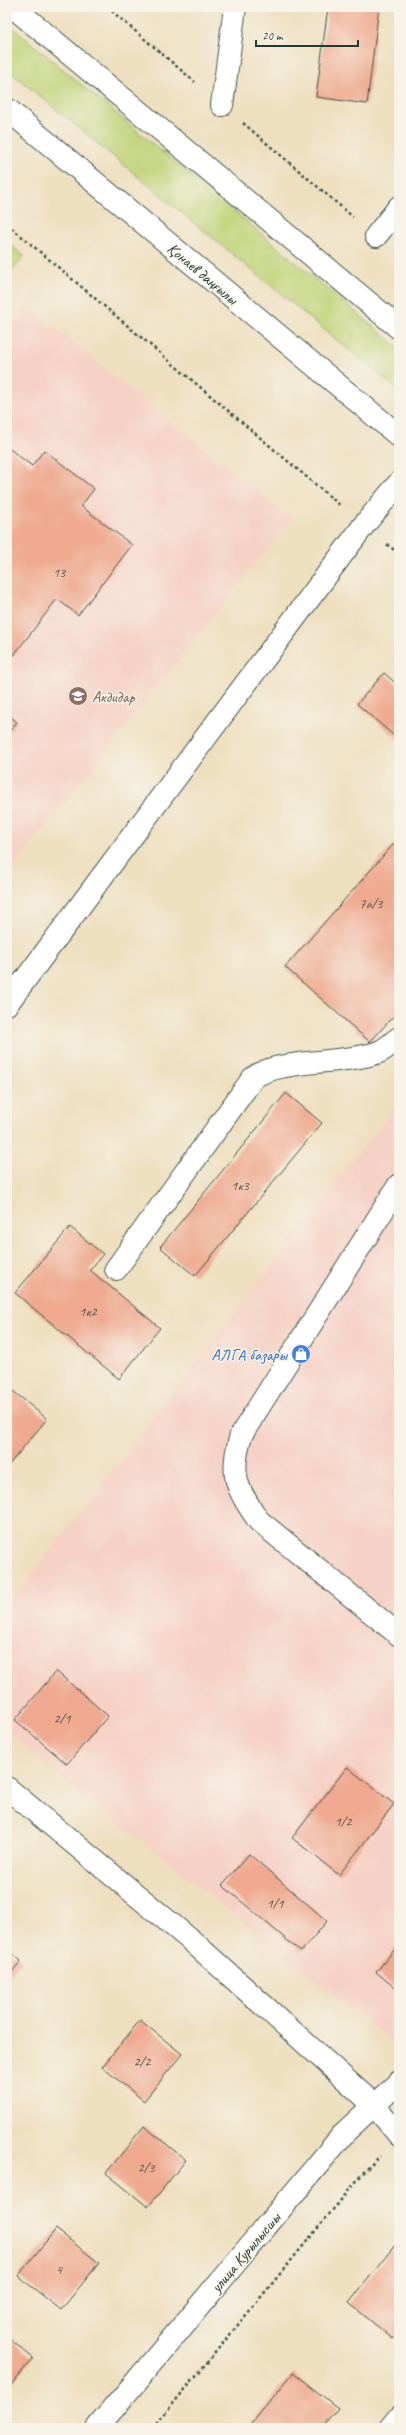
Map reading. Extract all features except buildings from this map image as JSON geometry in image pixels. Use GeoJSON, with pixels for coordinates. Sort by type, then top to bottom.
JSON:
{"type":"FeatureCollection","features":[{"type":"Feature","properties":{"kind":"main road"},"geometry":{"type":"LineString","coordinates":[[13,7],[399,328]]}},
{"type":"Feature","properties":{"kind":"main road"},"geometry":{"type":"LineString","coordinates":[[222,105],[235,7]]}},
{"type":"Feature","properties":{"kind":"main road","name":"Қонаев даңғылы"},"geometry":{"type":"LineString","coordinates":[[7,109],[399,436]]}},
{"type":"Feature","properties":{"kind":"main road"},"geometry":{"type":"LineString","coordinates":[[376,236],[399,208]]}},
{"type":"Feature","properties":{"kind":"main road"},"geometry":{"type":"LineString","coordinates":[[7,1004],[364,525],[399,483]]}},
{"type":"Feature","properties":{"kind":"main road"},"geometry":{"type":"LineString","coordinates":[[116,1269],[253,1078],[262,1071],[274,1068],[346,1059],[379,1052],[399,1038]]}},
{"type":"Feature","properties":{"kind":"main road"},"geometry":{"type":"LineString","coordinates":[[399,1185],[241,1435],[234,1458],[235,1477],[245,1500],[259,1521],[399,1635]]}},
{"type":"Feature","properties":{"kind":"main road"},"geometry":{"type":"LineString","coordinates":[[7,1788],[193,1942],[374,2105],[399,2135]]}},
{"type":"Feature","properties":{"kind":"main road","name":"улица Курылысшы"},"geometry":{"type":"LineString","coordinates":[[97,2428],[346,2131],[399,2082]]}},
{"type":"Feature","properties":{"kind":"main road"},"geometry":{"type":"LineString","coordinates":[[390,2428],[399,2417]]}},
{"type":"Feature","properties":{"kind":"path"},"geometry":{"type":"LineString","coordinates":[[107,7],[376,236]]}},
{"type":"Feature","properties":{"kind":"path"},"geometry":{"type":"LineString","coordinates":[[7,224],[399,554]]}},
{"type":"Feature","properties":{"kind":"path"},"geometry":{"type":"LineString","coordinates":[[395,550],[399,545]]}},
{"type":"Feature","properties":{"kind":"path"},"geometry":{"type":"LineString","coordinates":[[153,2428],[364,2172],[384,2152]]}},
{"type":"Feature","properties":{"kind":"shaded area","name":"Акдидар"},"geometry":{"type":"Polygon","coordinates":[[[28,307],[291,519],[7,874],[7,333],[28,307]]]}},
{"type":"Feature","properties":{"kind":"shaded area","name":"АЛГА базары"},"geometry":{"type":"Polygon","coordinates":[[[399,1101],[399,2038],[394,2043],[7,1733],[7,1606],[399,1101]]]}},
{"type":"Feature","properties":{"kind":"green space"},"geometry":{"type":"Polygon","coordinates":[[[7,23],[399,348],[399,391],[7,69],[7,23]]]}},
{"type":"Feature","properties":{"kind":"green space"},"geometry":{"type":"Polygon","coordinates":[[[7,242],[24,256],[7,276],[7,242]]]}},
{"type":"Feature","properties":{"kind":"place","name":"Акдидар"},"geometry":{"type":"Point","coordinates":[78,696]}},
{"type":"Feature","properties":{"kind":"place","name":"АЛГА базары"},"geometry":{"type":"Point","coordinates":[301,1354]}}]}
